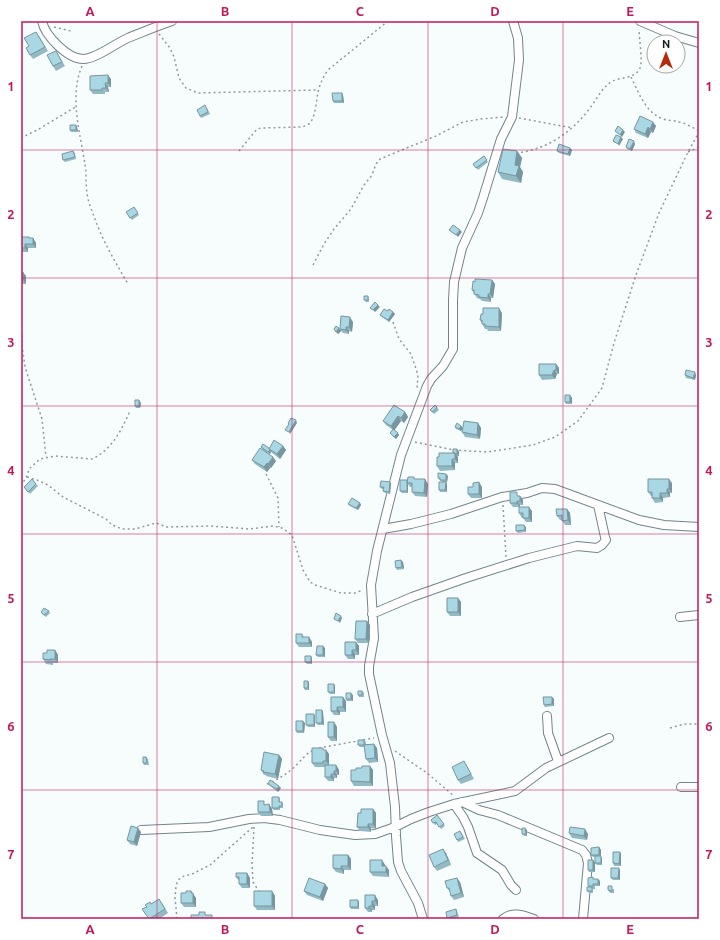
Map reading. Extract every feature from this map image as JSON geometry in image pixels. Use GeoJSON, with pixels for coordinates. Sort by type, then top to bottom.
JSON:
{"type":"FeatureCollection","features":[{"type":"Feature","properties":{"kind":"street"},"geometry":{"type":"LineString","coordinates":[[42,22],[52,40],[62,49],[75,58],[85,59],[127,39],[172,21]]}},
{"type":"Feature","properties":{"kind":"street"},"geometry":{"type":"LineString","coordinates":[[423,919],[418,903],[401,871],[398,862],[395,807],[390,763],[382,735],[369,674],[374,638],[372,585],[382,529],[406,440],[431,379],[443,366],[453,349],[453,294],[462,248],[478,213],[501,139],[512,117],[519,60],[518,38],[513,21]]}},
{"type":"Feature","properties":{"kind":"street"},"geometry":{"type":"LineString","coordinates":[[639,25],[699,43]]}},
{"type":"Feature","properties":{"kind":"street"},"geometry":{"type":"LineString","coordinates":[[382,529],[411,524],[450,514],[502,497],[527,493],[542,488],[555,489],[639,520],[664,525],[699,527]]}},
{"type":"Feature","properties":{"kind":"street"},"geometry":{"type":"LineString","coordinates":[[372,614],[412,597],[506,566],[572,547],[585,546],[597,548],[606,540],[598,505]]}},
{"type":"Feature","properties":{"kind":"street"},"geometry":{"type":"LineString","coordinates":[[680,617],[699,615]]}},
{"type":"Feature","properties":{"kind":"street"},"geometry":{"type":"LineString","coordinates":[[547,716],[548,733],[558,761]]}},
{"type":"Feature","properties":{"kind":"street"},"geometry":{"type":"LineString","coordinates":[[141,830],[209,827],[249,819],[264,818],[280,820],[320,830],[355,835],[376,834],[411,819],[458,803],[515,791],[558,761],[595,746],[609,738]]}},
{"type":"Feature","properties":{"kind":"street"},"geometry":{"type":"LineString","coordinates":[[681,787],[699,787]]}},
{"type":"Feature","properties":{"kind":"street"},"geometry":{"type":"LineString","coordinates":[[458,803],[477,853],[502,870],[511,885],[516,890]]}},
{"type":"Feature","properties":{"kind":"street"},"geometry":{"type":"LineString","coordinates":[[458,803],[498,816],[582,850],[586,855],[588,863],[583,919]]}},
{"type":"Feature","properties":{"kind":"street"},"geometry":{"type":"LineString","coordinates":[[503,919],[518,914],[534,919]]}},
{"type":"Feature","properties":{"kind":"path"},"geometry":{"type":"LineString","coordinates":[[239,151],[257,129],[302,127],[307,125],[313,114],[318,90],[323,77],[328,70],[388,21]]}},
{"type":"Feature","properties":{"kind":"path"},"geometry":{"type":"LineString","coordinates":[[42,22],[71,32]]}},
{"type":"Feature","properties":{"kind":"path"},"geometry":{"type":"LineString","coordinates":[[497,151],[517,153],[532,151],[558,139],[573,128],[590,108],[602,90],[611,82],[621,78],[632,77],[641,65],[639,25]]}},
{"type":"Feature","properties":{"kind":"path"},"geometry":{"type":"LineString","coordinates":[[156,27],[174,56],[179,78],[186,88],[198,93],[215,94],[318,90]]}},
{"type":"Feature","properties":{"kind":"path"},"geometry":{"type":"LineString","coordinates":[[21,42],[27,38]]}},
{"type":"Feature","properties":{"kind":"path"},"geometry":{"type":"LineString","coordinates":[[85,59],[77,77],[77,106],[80,141],[86,172],[87,193],[95,221],[109,251],[128,284]]}},
{"type":"Feature","properties":{"kind":"path"},"geometry":{"type":"LineString","coordinates":[[406,440],[454,450],[487,452],[533,446],[556,437],[578,421],[602,388],[614,343],[636,275],[659,213],[699,132],[681,122],[670,121],[656,114],[642,100],[632,77]]}},
{"type":"Feature","properties":{"kind":"path"},"geometry":{"type":"LineString","coordinates":[[21,138],[77,106]]}},
{"type":"Feature","properties":{"kind":"path"},"geometry":{"type":"LineString","coordinates":[[313,265],[334,229],[351,210],[380,159],[430,139],[463,122],[481,119],[512,117],[573,128]]}},
{"type":"Feature","properties":{"kind":"path"},"geometry":{"type":"LineString","coordinates":[[688,152],[699,146]]}},
{"type":"Feature","properties":{"kind":"path"},"geometry":{"type":"LineString","coordinates":[[393,322],[399,340],[414,360],[418,375],[416,386],[420,403]]}},
{"type":"Feature","properties":{"kind":"path"},"geometry":{"type":"LineString","coordinates":[[21,330],[24,364],[41,413],[46,457]]}},
{"type":"Feature","properties":{"kind":"path"},"geometry":{"type":"LineString","coordinates":[[21,486],[33,464],[46,457],[55,456],[92,459],[97,457],[116,438],[130,410]]}},
{"type":"Feature","properties":{"kind":"path"},"geometry":{"type":"LineString","coordinates":[[266,474],[278,498],[279,526]]}},
{"type":"Feature","properties":{"kind":"path"},"geometry":{"type":"LineString","coordinates":[[27,477],[48,485],[62,497],[106,519],[112,525],[122,529],[135,529],[156,522],[167,527],[210,526],[250,529],[267,526],[279,526],[292,534],[303,570],[310,582],[336,592],[348,593],[355,593],[372,585]]}},
{"type":"Feature","properties":{"kind":"path"},"geometry":{"type":"LineString","coordinates":[[502,497],[506,566]]}},
{"type":"Feature","properties":{"kind":"path"},"geometry":{"type":"LineString","coordinates":[[670,728],[684,724],[699,724]]}},
{"type":"Feature","properties":{"kind":"path"},"geometry":{"type":"LineString","coordinates":[[266,784],[284,776],[312,750],[375,738],[382,735]]}},
{"type":"Feature","properties":{"kind":"path"},"geometry":{"type":"LineString","coordinates":[[386,748],[410,760],[458,803]]}},
{"type":"Feature","properties":{"kind":"path"},"geometry":{"type":"LineString","coordinates":[[177,919],[175,893],[178,880],[210,865],[254,826],[252,864],[253,882],[260,893]]}},
{"type":"Feature","properties":{"kind":"building"},"geometry":{"type":"Polygon","coordinates":[[[36,32],[45,47],[30,55],[26,48],[29,46],[24,38],[36,32]]]}},
{"type":"Feature","properties":{"kind":"building"},"geometry":{"type":"Polygon","coordinates":[[[56,51],[62,62],[53,66],[47,55],[56,51]]]}},
{"type":"Feature","properties":{"kind":"building"},"geometry":{"type":"Polygon","coordinates":[[[108,75],[108,83],[105,83],[106,88],[102,88],[102,90],[90,90],[90,76],[108,75]]]}},
{"type":"Feature","properties":{"kind":"building"},"geometry":{"type":"Polygon","coordinates":[[[332,93],[342,93],[342,101],[333,101],[332,93]]]}},
{"type":"Feature","properties":{"kind":"building"},"geometry":{"type":"Polygon","coordinates":[[[205,105],[208,112],[200,116],[197,110],[205,105]]]}},
{"type":"Feature","properties":{"kind":"building"},"geometry":{"type":"Polygon","coordinates":[[[640,116],[653,122],[650,129],[648,127],[645,134],[634,129],[640,116]]]}},
{"type":"Feature","properties":{"kind":"building"},"geometry":{"type":"Polygon","coordinates":[[[70,125],[76,125],[76,130],[70,130],[70,125]]]}},
{"type":"Feature","properties":{"kind":"building"},"geometry":{"type":"Polygon","coordinates":[[[618,126],[623,130],[620,135],[615,131],[618,126]]]}},
{"type":"Feature","properties":{"kind":"building"},"geometry":{"type":"Polygon","coordinates":[[[616,135],[621,137],[618,144],[613,141],[616,135]]]}},
{"type":"Feature","properties":{"kind":"building"},"geometry":{"type":"Polygon","coordinates":[[[629,139],[634,141],[630,149],[626,147],[629,139]]]}},
{"type":"Feature","properties":{"kind":"building"},"geometry":{"type":"Polygon","coordinates":[[[559,144],[570,148],[568,154],[557,151],[559,144]]]}},
{"type":"Feature","properties":{"kind":"building"},"geometry":{"type":"Polygon","coordinates":[[[503,149],[517,151],[515,165],[519,166],[516,176],[498,172],[503,149]]]}},
{"type":"Feature","properties":{"kind":"building"},"geometry":{"type":"Polygon","coordinates":[[[73,151],[75,157],[63,160],[62,154],[73,151]]]}},
{"type":"Feature","properties":{"kind":"building"},"geometry":{"type":"Polygon","coordinates":[[[484,156],[487,160],[476,168],[473,164],[484,156]]]}},
{"type":"Feature","properties":{"kind":"building"},"geometry":{"type":"Polygon","coordinates":[[[134,207],[138,213],[130,218],[126,212],[134,207]]]}},
{"type":"Feature","properties":{"kind":"building"},"geometry":{"type":"Polygon","coordinates":[[[453,225],[460,230],[456,235],[449,230],[453,225]]]}},
{"type":"Feature","properties":{"kind":"building"},"geometry":{"type":"Polygon","coordinates":[[[21,237],[33,238],[33,244],[25,244],[25,248],[21,248],[21,237]]]}},
{"type":"Feature","properties":{"kind":"building"},"geometry":{"type":"Polygon","coordinates":[[[21,272],[23,272],[23,280],[21,280],[21,272]]]}},
{"type":"Feature","properties":{"kind":"building"},"geometry":{"type":"Polygon","coordinates":[[[475,279],[492,280],[488,298],[479,297],[479,295],[474,294],[474,290],[472,290],[473,281],[475,282],[475,279]]]}},
{"type":"Feature","properties":{"kind":"building"},"geometry":{"type":"Polygon","coordinates":[[[364,296],[368,296],[368,300],[364,300],[364,296]]]}},
{"type":"Feature","properties":{"kind":"building"},"geometry":{"type":"Polygon","coordinates":[[[375,302],[378,305],[373,310],[370,308],[375,302]]]}},
{"type":"Feature","properties":{"kind":"building"},"geometry":{"type":"Polygon","coordinates":[[[483,308],[499,308],[499,327],[485,326],[485,324],[482,324],[482,320],[480,320],[481,314],[483,314],[483,308]]]}},
{"type":"Feature","properties":{"kind":"building"},"geometry":{"type":"Polygon","coordinates":[[[384,309],[388,311],[389,309],[393,312],[388,320],[380,315],[384,309]]]}},
{"type":"Feature","properties":{"kind":"building"},"geometry":{"type":"Polygon","coordinates":[[[341,316],[350,317],[349,327],[346,327],[346,330],[340,329],[341,316]]]}},
{"type":"Feature","properties":{"kind":"building"},"geometry":{"type":"Polygon","coordinates":[[[336,326],[339,328],[336,332],[334,329],[336,326]]]}},
{"type":"Feature","properties":{"kind":"building"},"geometry":{"type":"Polygon","coordinates":[[[539,364],[556,364],[556,370],[554,370],[552,375],[539,375],[539,364]]]}},
{"type":"Feature","properties":{"kind":"building"},"geometry":{"type":"Polygon","coordinates":[[[686,370],[695,372],[693,378],[685,375],[686,370]]]}},
{"type":"Feature","properties":{"kind":"building"},"geometry":{"type":"Polygon","coordinates":[[[565,395],[570,395],[570,402],[565,402],[565,395]]]}},
{"type":"Feature","properties":{"kind":"building"},"geometry":{"type":"Polygon","coordinates":[[[135,400],[139,400],[139,406],[135,406],[135,400]]]}},
{"type":"Feature","properties":{"kind":"building"},"geometry":{"type":"Polygon","coordinates":[[[394,405],[405,412],[401,418],[398,416],[391,426],[383,421],[394,405]]]}},
{"type":"Feature","properties":{"kind":"building"},"geometry":{"type":"Polygon","coordinates":[[[435,405],[437,407],[433,412],[430,410],[435,405]]]}},
{"type":"Feature","properties":{"kind":"building"},"geometry":{"type":"Polygon","coordinates":[[[291,418],[296,420],[289,432],[285,430],[291,418]]]}},
{"type":"Feature","properties":{"kind":"building"},"geometry":{"type":"Polygon","coordinates":[[[464,421],[478,423],[477,435],[462,432],[464,421]]]}},
{"type":"Feature","properties":{"kind":"building"},"geometry":{"type":"Polygon","coordinates":[[[457,423],[461,426],[459,429],[455,427],[457,423]]]}},
{"type":"Feature","properties":{"kind":"building"},"geometry":{"type":"Polygon","coordinates":[[[393,429],[398,433],[394,437],[390,433],[393,429]]]}},
{"type":"Feature","properties":{"kind":"building"},"geometry":{"type":"Polygon","coordinates":[[[274,440],[283,446],[277,454],[269,449],[274,440]]]}},
{"type":"Feature","properties":{"kind":"building"},"geometry":{"type":"Polygon","coordinates":[[[263,444],[269,448],[270,450],[268,452],[261,447],[263,444]]]}},
{"type":"Feature","properties":{"kind":"building"},"geometry":{"type":"Polygon","coordinates":[[[260,448],[273,457],[264,467],[252,460],[260,448]]]}},
{"type":"Feature","properties":{"kind":"building"},"geometry":{"type":"Polygon","coordinates":[[[453,449],[457,449],[457,454],[453,453],[453,449]]]}},
{"type":"Feature","properties":{"kind":"building"},"geometry":{"type":"Polygon","coordinates":[[[439,453],[455,453],[455,459],[452,459],[452,466],[437,466],[437,457],[439,457],[439,453]]]}},
{"type":"Feature","properties":{"kind":"building"},"geometry":{"type":"Polygon","coordinates":[[[438,473],[446,474],[446,480],[440,480],[440,478],[438,478],[438,473]]]}},
{"type":"Feature","properties":{"kind":"building"},"geometry":{"type":"Polygon","coordinates":[[[408,477],[414,477],[414,479],[425,479],[424,493],[412,492],[412,483],[407,483],[408,477]]]}},
{"type":"Feature","properties":{"kind":"building"},"geometry":{"type":"Polygon","coordinates":[[[32,479],[36,484],[28,492],[24,487],[32,479]]]}},
{"type":"Feature","properties":{"kind":"building"},"geometry":{"type":"Polygon","coordinates":[[[648,479],[669,479],[669,489],[667,489],[667,493],[660,493],[660,498],[652,498],[652,492],[648,492],[648,479]]]}},
{"type":"Feature","properties":{"kind":"building"},"geometry":{"type":"Polygon","coordinates":[[[400,480],[407,480],[407,491],[400,491],[400,480]]]}},
{"type":"Feature","properties":{"kind":"building"},"geometry":{"type":"Polygon","coordinates":[[[381,481],[390,482],[389,492],[383,491],[384,487],[380,487],[381,481]]]}},
{"type":"Feature","properties":{"kind":"building"},"geometry":{"type":"Polygon","coordinates":[[[439,482],[446,482],[445,490],[439,490],[439,482]]]}},
{"type":"Feature","properties":{"kind":"building"},"geometry":{"type":"Polygon","coordinates":[[[479,482],[479,494],[468,494],[468,487],[473,487],[473,483],[479,482]]]}},
{"type":"Feature","properties":{"kind":"building"},"geometry":{"type":"Polygon","coordinates":[[[510,492],[517,492],[517,496],[520,496],[520,501],[517,501],[517,503],[510,503],[510,492]]]}},
{"type":"Feature","properties":{"kind":"building"},"geometry":{"type":"Polygon","coordinates":[[[352,498],[360,503],[356,508],[348,504],[352,498]]]}},
{"type":"Feature","properties":{"kind":"building"},"geometry":{"type":"Polygon","coordinates":[[[519,507],[529,507],[529,518],[523,518],[523,513],[519,513],[519,507]]]}},
{"type":"Feature","properties":{"kind":"building"},"geometry":{"type":"Polygon","coordinates":[[[556,509],[567,509],[568,520],[562,521],[562,515],[557,516],[556,509]]]}},
{"type":"Feature","properties":{"kind":"building"},"geometry":{"type":"Polygon","coordinates":[[[516,525],[524,525],[525,530],[516,531],[516,525]]]}},
{"type":"Feature","properties":{"kind":"building"},"geometry":{"type":"Polygon","coordinates":[[[401,560],[402,567],[396,568],[395,561],[401,560]]]}},
{"type":"Feature","properties":{"kind":"building"},"geometry":{"type":"Polygon","coordinates":[[[447,598],[458,598],[458,612],[447,612],[447,598]]]}},
{"type":"Feature","properties":{"kind":"building"},"geometry":{"type":"Polygon","coordinates":[[[44,608],[49,611],[44,615],[41,612],[44,608]]]}},
{"type":"Feature","properties":{"kind":"building"},"geometry":{"type":"Polygon","coordinates":[[[336,613],[341,616],[338,621],[334,619],[336,613]]]}},
{"type":"Feature","properties":{"kind":"building"},"geometry":{"type":"Polygon","coordinates":[[[356,621],[367,621],[366,639],[355,639],[356,621]]]}},
{"type":"Feature","properties":{"kind":"building"},"geometry":{"type":"Polygon","coordinates":[[[296,634],[302,634],[302,637],[309,637],[309,643],[296,643],[296,634]]]}},
{"type":"Feature","properties":{"kind":"building"},"geometry":{"type":"Polygon","coordinates":[[[345,642],[356,642],[356,650],[352,650],[352,655],[345,655],[345,642]]]}},
{"type":"Feature","properties":{"kind":"building"},"geometry":{"type":"Polygon","coordinates":[[[317,646],[323,646],[323,655],[316,655],[317,646]]]}},
{"type":"Feature","properties":{"kind":"building"},"geometry":{"type":"Polygon","coordinates":[[[47,650],[55,650],[55,659],[43,659],[43,653],[47,653],[47,650]]]}},
{"type":"Feature","properties":{"kind":"building"},"geometry":{"type":"Polygon","coordinates":[[[305,656],[311,656],[311,662],[305,662],[305,656]]]}},
{"type":"Feature","properties":{"kind":"building"},"geometry":{"type":"Polygon","coordinates":[[[304,681],[308,681],[308,688],[304,688],[304,681]]]}},
{"type":"Feature","properties":{"kind":"building"},"geometry":{"type":"Polygon","coordinates":[[[328,684],[334,684],[334,692],[328,692],[328,684]]]}},
{"type":"Feature","properties":{"kind":"building"},"geometry":{"type":"Polygon","coordinates":[[[358,691],[362,691],[362,695],[358,695],[358,691]]]}},
{"type":"Feature","properties":{"kind":"building"},"geometry":{"type":"Polygon","coordinates":[[[346,693],[351,693],[351,699],[346,699],[346,693]]]}},
{"type":"Feature","properties":{"kind":"building"},"geometry":{"type":"Polygon","coordinates":[[[331,697],[343,697],[343,707],[337,707],[337,711],[331,711],[331,697]]]}},
{"type":"Feature","properties":{"kind":"building"},"geometry":{"type":"Polygon","coordinates":[[[543,697],[552,697],[552,704],[544,705],[543,697]]]}},
{"type":"Feature","properties":{"kind":"building"},"geometry":{"type":"Polygon","coordinates":[[[316,710],[322,710],[322,723],[316,723],[316,710]]]}},
{"type":"Feature","properties":{"kind":"building"},"geometry":{"type":"Polygon","coordinates":[[[306,714],[314,714],[314,725],[306,725],[306,714]]]}},
{"type":"Feature","properties":{"kind":"building"},"geometry":{"type":"Polygon","coordinates":[[[296,721],[303,721],[303,731],[296,731],[296,721]]]}},
{"type":"Feature","properties":{"kind":"building"},"geometry":{"type":"Polygon","coordinates":[[[328,722],[334,722],[334,737],[328,737],[328,722]]]}},
{"type":"Feature","properties":{"kind":"building"},"geometry":{"type":"Polygon","coordinates":[[[358,740],[364,740],[364,745],[358,745],[358,740]]]}},
{"type":"Feature","properties":{"kind":"building"},"geometry":{"type":"Polygon","coordinates":[[[374,744],[375,758],[366,759],[364,745],[374,744]]]}},
{"type":"Feature","properties":{"kind":"building"},"geometry":{"type":"Polygon","coordinates":[[[312,748],[323,748],[323,750],[326,750],[326,761],[323,761],[323,763],[312,763],[312,748]]]}},
{"type":"Feature","properties":{"kind":"building"},"geometry":{"type":"Polygon","coordinates":[[[264,752],[279,755],[275,774],[263,772],[264,771],[261,770],[264,752]]]}},
{"type":"Feature","properties":{"kind":"building"},"geometry":{"type":"Polygon","coordinates":[[[143,757],[146,757],[147,763],[143,763],[143,757]]]}},
{"type":"Feature","properties":{"kind":"building"},"geometry":{"type":"Polygon","coordinates":[[[464,761],[471,774],[458,780],[452,767],[464,761]]]}},
{"type":"Feature","properties":{"kind":"building"},"geometry":{"type":"Polygon","coordinates":[[[325,765],[336,765],[336,771],[334,771],[334,774],[331,774],[331,777],[325,777],[325,765]]]}},
{"type":"Feature","properties":{"kind":"building"},"geometry":{"type":"Polygon","coordinates":[[[362,766],[370,766],[370,782],[351,781],[351,770],[362,768],[362,766]]]}},
{"type":"Feature","properties":{"kind":"building"},"geometry":{"type":"Polygon","coordinates":[[[270,780],[279,786],[277,789],[268,784],[270,780]]]}},
{"type":"Feature","properties":{"kind":"building"},"geometry":{"type":"Polygon","coordinates":[[[272,797],[279,797],[279,802],[282,802],[282,806],[279,806],[279,808],[272,808],[272,797]]]}},
{"type":"Feature","properties":{"kind":"building"},"geometry":{"type":"Polygon","coordinates":[[[258,801],[264,801],[264,805],[269,804],[270,812],[258,812],[258,801]]]}},
{"type":"Feature","properties":{"kind":"building"},"geometry":{"type":"Polygon","coordinates":[[[361,809],[373,809],[373,824],[368,824],[368,827],[357,827],[358,813],[361,813],[361,809]]]}},
{"type":"Feature","properties":{"kind":"building"},"geometry":{"type":"Polygon","coordinates":[[[437,815],[444,824],[439,827],[436,822],[433,823],[431,820],[437,815]]]}},
{"type":"Feature","properties":{"kind":"building"},"geometry":{"type":"Polygon","coordinates":[[[131,826],[138,828],[134,842],[127,840],[131,826]]]}},
{"type":"Feature","properties":{"kind":"building"},"geometry":{"type":"Polygon","coordinates":[[[570,827],[585,829],[584,836],[569,833],[570,827]]]}},
{"type":"Feature","properties":{"kind":"building"},"geometry":{"type":"Polygon","coordinates":[[[522,828],[525,828],[526,834],[522,834],[522,828]]]}},
{"type":"Feature","properties":{"kind":"building"},"geometry":{"type":"Polygon","coordinates":[[[460,831],[463,837],[457,840],[454,834],[460,831]]]}},
{"type":"Feature","properties":{"kind":"building"},"geometry":{"type":"Polygon","coordinates":[[[599,847],[599,855],[591,855],[591,848],[599,847]]]}},
{"type":"Feature","properties":{"kind":"building"},"geometry":{"type":"Polygon","coordinates":[[[443,849],[448,860],[434,867],[429,855],[443,849]]]}},
{"type":"Feature","properties":{"kind":"building"},"geometry":{"type":"Polygon","coordinates":[[[613,852],[620,852],[619,864],[613,863],[613,852]]]}},
{"type":"Feature","properties":{"kind":"building"},"geometry":{"type":"Polygon","coordinates":[[[333,855],[348,855],[348,866],[341,866],[341,869],[333,868],[333,855]]]}},
{"type":"Feature","properties":{"kind":"building"},"geometry":{"type":"Polygon","coordinates":[[[595,856],[601,856],[601,863],[595,863],[595,856]]]}},
{"type":"Feature","properties":{"kind":"building"},"geometry":{"type":"Polygon","coordinates":[[[370,860],[382,860],[382,866],[386,866],[386,872],[370,872],[370,860]]]}},
{"type":"Feature","properties":{"kind":"building"},"geometry":{"type":"Polygon","coordinates":[[[588,860],[593,860],[593,870],[588,870],[588,860]]]}},
{"type":"Feature","properties":{"kind":"building"},"geometry":{"type":"Polygon","coordinates":[[[611,868],[619,868],[618,878],[611,878],[611,868]]]}},
{"type":"Feature","properties":{"kind":"building"},"geometry":{"type":"Polygon","coordinates":[[[236,873],[247,873],[247,884],[239,884],[239,877],[236,877],[236,873]]]}},
{"type":"Feature","properties":{"kind":"building"},"geometry":{"type":"Polygon","coordinates":[[[593,877],[593,879],[598,879],[598,884],[588,886],[588,878],[593,877]]]}},
{"type":"Feature","properties":{"kind":"building"},"geometry":{"type":"Polygon","coordinates":[[[309,878],[325,884],[320,897],[304,891],[309,878]]]}},
{"type":"Feature","properties":{"kind":"building"},"geometry":{"type":"Polygon","coordinates":[[[457,878],[461,893],[451,896],[445,881],[457,878]]]}},
{"type":"Feature","properties":{"kind":"building"},"geometry":{"type":"Polygon","coordinates":[[[608,886],[612,886],[612,891],[608,890],[608,886]]]}},
{"type":"Feature","properties":{"kind":"building"},"geometry":{"type":"Polygon","coordinates":[[[587,887],[592,887],[592,891],[587,891],[587,887]]]}},
{"type":"Feature","properties":{"kind":"building"},"geometry":{"type":"Polygon","coordinates":[[[186,891],[191,891],[191,893],[193,893],[193,903],[181,903],[181,893],[186,893],[186,891]]]}},
{"type":"Feature","properties":{"kind":"building"},"geometry":{"type":"Polygon","coordinates":[[[254,891],[272,891],[272,906],[254,906],[254,891]]]}},
{"type":"Feature","properties":{"kind":"building"},"geometry":{"type":"Polygon","coordinates":[[[365,895],[375,895],[375,901],[372,901],[372,906],[369,906],[369,908],[365,908],[365,895]]]}},
{"type":"Feature","properties":{"kind":"building"},"geometry":{"type":"Polygon","coordinates":[[[159,899],[165,909],[149,919],[142,909],[147,907],[145,905],[150,902],[151,904],[159,899]]]}},
{"type":"Feature","properties":{"kind":"building"},"geometry":{"type":"Polygon","coordinates":[[[350,900],[358,900],[358,907],[350,907],[350,900]]]}},
{"type":"Feature","properties":{"kind":"building"},"geometry":{"type":"Polygon","coordinates":[[[456,909],[457,915],[447,918],[446,912],[456,909]]]}},
{"type":"Feature","properties":{"kind":"building"},"geometry":{"type":"Polygon","coordinates":[[[199,912],[205,912],[205,915],[212,915],[212,919],[191,919],[191,915],[199,915],[199,912]]]}}]}
